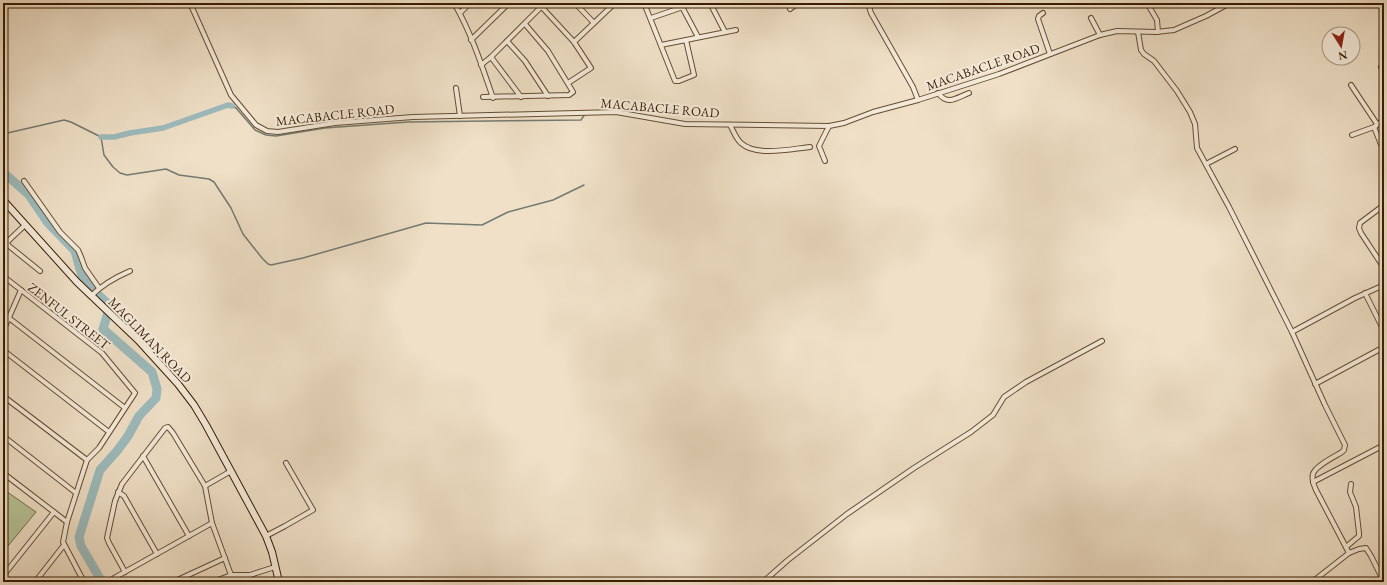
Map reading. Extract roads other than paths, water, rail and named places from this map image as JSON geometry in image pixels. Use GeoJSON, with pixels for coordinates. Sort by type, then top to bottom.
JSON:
{"type":"FeatureCollection","features":[{"type":"Feature","properties":{"kind":"street","name":"MACABACLE ROAD"},"geometry":{"type":"LineString","coordinates":[[190,3],[231,95],[256,125],[267,131],[278,132],[335,123],[413,117],[616,112],[685,124],[829,126],[844,123],[873,112],[918,100],[999,74],[1100,35],[1117,31],[1158,32],[1174,30],[1183,27],[1230,3]]}},
{"type":"Feature","properties":{"kind":"street"},"geometry":{"type":"LineString","coordinates":[[454,3],[460,12],[493,98]]}},
{"type":"Feature","properties":{"kind":"street"},"geometry":{"type":"LineString","coordinates":[[460,12],[470,3]]}},
{"type":"Feature","properties":{"kind":"street"},"geometry":{"type":"LineString","coordinates":[[471,40],[509,3]]}},
{"type":"Feature","properties":{"kind":"street"},"geometry":{"type":"LineString","coordinates":[[575,3],[594,24]]}},
{"type":"Feature","properties":{"kind":"street"},"geometry":{"type":"LineString","coordinates":[[644,3],[651,18],[672,77],[675,81],[679,81],[694,75],[686,40]]}},
{"type":"Feature","properties":{"kind":"street"},"geometry":{"type":"LineString","coordinates":[[710,3],[725,32]]}},
{"type":"Feature","properties":{"kind":"street"},"geometry":{"type":"LineString","coordinates":[[868,3],[871,13],[913,87],[918,100]]}},
{"type":"Feature","properties":{"kind":"street"},"geometry":{"type":"LineString","coordinates":[[1147,3],[1157,20],[1158,32]]}},
{"type":"Feature","properties":{"kind":"street"},"geometry":{"type":"LineString","coordinates":[[1217,3],[1220,8]]}},
{"type":"Feature","properties":{"kind":"street"},"geometry":{"type":"LineString","coordinates":[[481,65],[525,24],[542,4],[574,42],[591,68],[568,83]]}},
{"type":"Feature","properties":{"kind":"street"},"geometry":{"type":"LineString","coordinates":[[574,42],[613,4]]}},
{"type":"Feature","properties":{"kind":"street"},"geometry":{"type":"LineString","coordinates":[[790,9],[796,4]]}},
{"type":"Feature","properties":{"kind":"street"},"geometry":{"type":"LineString","coordinates":[[651,18],[681,5],[698,37]]}},
{"type":"Feature","properties":{"kind":"street"},"geometry":{"type":"LineString","coordinates":[[1044,13],[1039,16],[1038,19],[1050,54]]}},
{"type":"Feature","properties":{"kind":"street"},"geometry":{"type":"LineString","coordinates":[[1091,18],[1100,35]]}},
{"type":"Feature","properties":{"kind":"street"},"geometry":{"type":"LineString","coordinates":[[483,98],[548,96],[571,94],[573,92],[548,51],[525,24]]}},
{"type":"Feature","properties":{"kind":"street"},"geometry":{"type":"LineString","coordinates":[[661,45],[736,30]]}},
{"type":"Feature","properties":{"kind":"street"},"geometry":{"type":"LineString","coordinates":[[1138,32],[1141,50],[1154,61],[1177,91],[1190,112],[1195,124],[1197,148],[1229,207],[1292,332],[1315,384],[1340,433],[1345,448],[1342,452],[1315,470],[1312,476],[1313,482],[1349,553]]}},
{"type":"Feature","properties":{"kind":"street"},"geometry":{"type":"LineString","coordinates":[[507,41],[525,61],[548,96]]}},
{"type":"Feature","properties":{"kind":"street"},"geometry":{"type":"LineString","coordinates":[[491,57],[521,97]]}},
{"type":"Feature","properties":{"kind":"street"},"geometry":{"type":"LineString","coordinates":[[1351,85],[1376,126],[1384,152]]}},
{"type":"Feature","properties":{"kind":"street"},"geometry":{"type":"LineString","coordinates":[[456,88],[460,116]]}},
{"type":"Feature","properties":{"kind":"street"},"geometry":{"type":"LineString","coordinates":[[938,93],[943,99],[948,101],[969,93]]}},
{"type":"Feature","properties":{"kind":"street"},"geometry":{"type":"LineString","coordinates":[[1352,135],[1376,126],[1384,120]]}},
{"type":"Feature","properties":{"kind":"street"},"geometry":{"type":"LineString","coordinates":[[730,125],[740,143],[747,148],[759,152],[810,147]]}},
{"type":"Feature","properties":{"kind":"street"},"geometry":{"type":"LineString","coordinates":[[825,161],[819,146],[829,126]]}},
{"type":"Feature","properties":{"kind":"street"},"geometry":{"type":"LineString","coordinates":[[1206,164],[1235,149]]}},
{"type":"Feature","properties":{"kind":"street"},"geometry":{"type":"LineString","coordinates":[[24,181],[60,232],[78,250],[95,292],[116,277],[130,271]]}},
{"type":"Feature","properties":{"kind":"street","name":"MAGLIMAN ROAD"},"geometry":{"type":"LineString","coordinates":[[3,200],[77,282],[95,292],[113,318],[138,340],[178,384],[194,405],[266,536],[270,545],[279,582]]}},
{"type":"Feature","properties":{"kind":"street"},"geometry":{"type":"LineString","coordinates":[[1384,205],[1360,223],[1359,228],[1384,268]]}},
{"type":"Feature","properties":{"kind":"street"},"geometry":{"type":"LineString","coordinates":[[25,225],[5,241],[40,271]]}},
{"type":"Feature","properties":{"kind":"street","name":"ZENFUL STREET"},"geometry":{"type":"LineString","coordinates":[[3,276],[102,353],[135,393],[125,408]]}},
{"type":"Feature","properties":{"kind":"street"},"geometry":{"type":"LineString","coordinates":[[1292,332],[1365,293],[1384,285]]}},
{"type":"Feature","properties":{"kind":"street"},"geometry":{"type":"LineString","coordinates":[[3,331],[21,290]]}},
{"type":"Feature","properties":{"kind":"street"},"geometry":{"type":"LineString","coordinates":[[1365,293],[1384,331]]}},
{"type":"Feature","properties":{"kind":"street"},"geometry":{"type":"LineString","coordinates":[[9,318],[125,408],[99,448],[87,460],[62,538],[64,545],[84,582]]}},
{"type":"Feature","properties":{"kind":"street"},"geometry":{"type":"LineString","coordinates":[[763,582],[788,560],[847,514],[994,416],[1004,397],[1026,382],[1102,341]]}},
{"type":"Feature","properties":{"kind":"street"},"geometry":{"type":"LineString","coordinates":[[1315,384],[1384,347]]}},
{"type":"Feature","properties":{"kind":"street"},"geometry":{"type":"LineString","coordinates":[[3,350],[109,432]]}},
{"type":"Feature","properties":{"kind":"street"},"geometry":{"type":"LineString","coordinates":[[3,396],[87,460]]}},
{"type":"Feature","properties":{"kind":"street"},"geometry":{"type":"LineString","coordinates":[[125,572],[107,538],[113,508],[122,484],[165,428],[169,428],[205,486],[212,523],[231,574]]}},
{"type":"Feature","properties":{"kind":"street"},"geometry":{"type":"LineString","coordinates":[[3,436],[76,493]]}},
{"type":"Feature","properties":{"kind":"street"},"geometry":{"type":"LineString","coordinates":[[1313,482],[1384,445]]}},
{"type":"Feature","properties":{"kind":"street"},"geometry":{"type":"LineString","coordinates":[[143,456],[189,536]]}},
{"type":"Feature","properties":{"kind":"street"},"geometry":{"type":"LineString","coordinates":[[266,536],[312,510],[286,463]]}},
{"type":"Feature","properties":{"kind":"street"},"geometry":{"type":"LineString","coordinates":[[205,486],[231,471]]}},
{"type":"Feature","properties":{"kind":"street"},"geometry":{"type":"LineString","coordinates":[[3,473],[67,522]]}},
{"type":"Feature","properties":{"kind":"street"},"geometry":{"type":"LineString","coordinates":[[1346,547],[1359,536],[1356,507],[1350,492],[1351,484]]}},
{"type":"Feature","properties":{"kind":"street"},"geometry":{"type":"LineString","coordinates":[[118,492],[124,496],[157,554]]}},
{"type":"Feature","properties":{"kind":"street"},"geometry":{"type":"LineString","coordinates":[[3,576],[54,512]]}},
{"type":"Feature","properties":{"kind":"street"},"geometry":{"type":"LineString","coordinates":[[116,582],[114,578],[212,523]]}},
{"type":"Feature","properties":{"kind":"street"},"geometry":{"type":"LineString","coordinates":[[38,581],[64,545]]}},
{"type":"Feature","properties":{"kind":"street"},"geometry":{"type":"LineString","coordinates":[[1312,582],[1349,553],[1366,548],[1372,556],[1384,582]]}},
{"type":"Feature","properties":{"kind":"street"},"geometry":{"type":"LineString","coordinates":[[173,582],[225,558]]}},
{"type":"Feature","properties":{"kind":"street"},"geometry":{"type":"LineString","coordinates":[[213,582],[231,574],[241,576],[250,575],[275,567]]}},
{"type":"Feature","properties":{"kind":"waterway"},"geometry":{"type":"LineString","coordinates":[[101,137],[114,137],[163,128],[228,105],[232,106]]}},
{"type":"Feature","properties":{"kind":"waterway"},"geometry":{"type":"LineString","coordinates":[[232,106],[236,108],[255,130],[266,135],[276,136],[325,128],[408,122],[581,120],[585,114]]}},
{"type":"Feature","properties":{"kind":"waterway"},"geometry":{"type":"LineString","coordinates":[[3,134],[64,120],[101,137],[104,155],[113,167],[120,173],[127,175],[166,169],[179,175],[209,179],[214,182],[231,208],[243,234],[262,258],[271,265],[303,258],[426,223],[482,225],[508,212],[553,200],[584,185]]}},
{"type":"Feature","properties":{"kind":"waterway"},"geometry":{"type":"LineString","coordinates":[[144,131],[163,128]]}},
{"type":"Feature","properties":{"kind":"waterway"},"geometry":{"type":"LineString","coordinates":[[3,172],[29,195],[48,223],[75,251],[83,278],[89,286],[109,305],[103,329],[152,372],[157,389],[156,398],[139,416],[128,436],[100,470],[79,537],[81,546],[102,582]]}}]}
